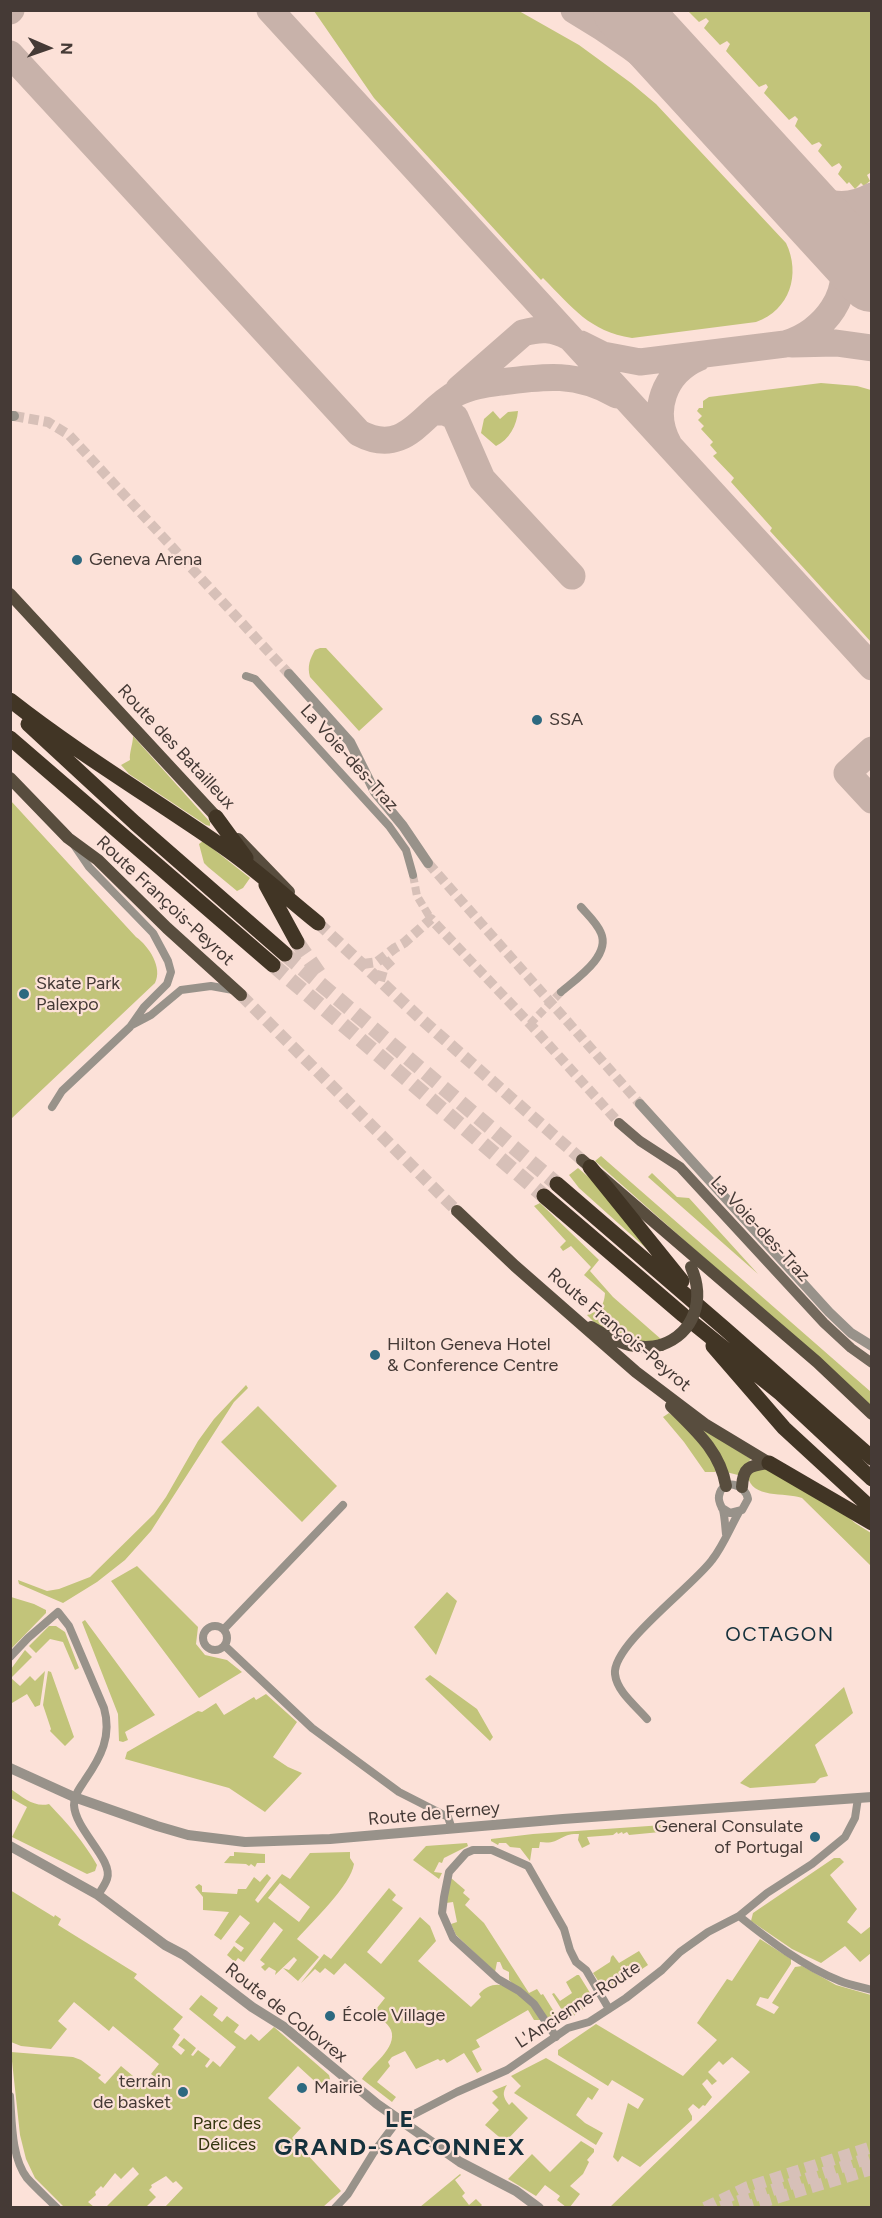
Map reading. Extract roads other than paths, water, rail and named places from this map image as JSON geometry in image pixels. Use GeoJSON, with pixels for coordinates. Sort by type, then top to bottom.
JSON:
{"type":"FeatureCollection","features":[{"type":"Feature","properties":{"kind":"highway"},"geometry":{"type":"LineString","coordinates":[[10,700],[87,758],[260,874],[318,923]]}},
{"type":"Feature","properties":{"kind":"highway"},"geometry":{"type":"LineString","coordinates":[[10,707],[135,823],[285,954]]}},
{"type":"Feature","properties":{"kind":"highway"},"geometry":{"type":"LineString","coordinates":[[10,738],[273,965]]}},
{"type":"Feature","properties":{"kind":"highway"},"geometry":{"type":"LineString","coordinates":[[216,817],[260,874],[297,942]]}},
{"type":"Feature","properties":{"kind":"highway"},"geometry":{"type":"LineString","coordinates":[[586,1163],[670,1268],[724,1328]]}},
{"type":"Feature","properties":{"kind":"highway"},"geometry":{"type":"LineString","coordinates":[[557,1184],[872,1458]]}},
{"type":"Feature","properties":{"kind":"highway"},"geometry":{"type":"LineString","coordinates":[[544,1196],[693,1323],[781,1394],[872,1479]]}},
{"type":"Feature","properties":{"kind":"highway"},"geometry":{"type":"LineString","coordinates":[[693,1323],[784,1428],[872,1509]]}},
{"type":"Feature","properties":{"kind":"highway"},"geometry":{"type":"LineString","coordinates":[[769,1463],[872,1523]]}},
{"type":"Feature","properties":{"kind":"main road","name":"Route des Batailleux"},"geometry":{"type":"LineString","coordinates":[[10,594],[216,817],[318,923]]}},
{"type":"Feature","properties":{"kind":"main road","name":"Route François-Peyrot"},"geometry":{"type":"LineString","coordinates":[[10,778],[68,838],[98,860],[167,928],[239,993]]}},
{"type":"Feature","properties":{"kind":"main road","name":"La Voie-des-Traz"},"geometry":{"type":"LineString","coordinates":[[619,1124],[680,1167],[824,1323],[851,1348],[872,1363]]}},
{"type":"Feature","properties":{"kind":"main road"},"geometry":{"type":"LineString","coordinates":[[586,1163],[817,1362],[872,1414]]}},
{"type":"Feature","properties":{"kind":"main road","name":"Route François-Peyrot"},"geometry":{"type":"LineString","coordinates":[[457,1210],[515,1266],[636,1372],[706,1425],[769,1463]]}},
{"type":"Feature","properties":{"kind":"main road"},"geometry":{"type":"LineString","coordinates":[[573,1315],[606,1335],[626,1344],[644,1347],[661,1345],[683,1332],[694,1316],[698,1291],[691,1267],[669,1236]]}},
{"type":"Feature","properties":{"kind":"main road"},"geometry":{"type":"LineString","coordinates":[[636,1372],[705,1442],[718,1460],[726,1486]]}},
{"type":"Feature","properties":{"kind":"main road"},"geometry":{"type":"LineString","coordinates":[[742,1487],[743,1475],[746,1471],[751,1467],[769,1463]]}},
{"type":"Feature","properties":{"kind":"street"},"geometry":{"type":"LineString","coordinates":[[290,674],[350,742],[375,792],[407,831],[428,864]]}},
{"type":"Feature","properties":{"kind":"street","name":"La Voie-des-Traz"},"geometry":{"type":"LineString","coordinates":[[246,676],[255,679],[389,826],[406,850],[413,875]]}},
{"type":"Feature","properties":{"kind":"street","name":"Route François-Peyrot"},"geometry":{"type":"LineString","coordinates":[[52,1107],[62,1091],[130,1027],[144,1007],[170,978],[169,966],[153,933],[89,867],[68,838]]}},
{"type":"Feature","properties":{"kind":"street"},"geometry":{"type":"LineString","coordinates":[[561,992],[596,959],[602,949],[601,931],[581,908]]}},
{"type":"Feature","properties":{"kind":"street","name":"Route François-Peyrot"},"geometry":{"type":"LineString","coordinates":[[130,1027],[151,1015],[181,990],[211,986],[239,993]]}},
{"type":"Feature","properties":{"kind":"street"},"geometry":{"type":"LineString","coordinates":[[640,1104],[829,1312],[851,1333],[872,1346]]}},
{"type":"Feature","properties":{"kind":"street"},"geometry":{"type":"LineString","coordinates":[[647,1719],[618,1684],[616,1665],[629,1644],[712,1561],[748,1499],[742,1487],[734,1484],[726,1486],[719,1498],[726,1534]]}},
{"type":"Feature","properties":{"kind":"street"},"geometry":{"type":"LineString","coordinates":[[224,1629],[344,1506]]}},
{"type":"Feature","properties":{"kind":"street"},"geometry":{"type":"LineString","coordinates":[[722,1508],[730,1513],[739,1512]]}},
{"type":"Feature","properties":{"kind":"street"},"geometry":{"type":"LineString","coordinates":[[10,1657],[58,1612],[69,1626],[107,1720],[106,1741],[100,1756],[74,1797],[77,1820],[106,1867],[107,1879],[98,1895]]}},
{"type":"Feature","properties":{"kind":"street"},"geometry":{"type":"LineString","coordinates":[[213,1625],[224,1629],[228,1639],[225,1646],[219,1650],[210,1649],[205,1644],[203,1636],[207,1628],[213,1625]]}},
{"type":"Feature","properties":{"kind":"street"},"geometry":{"type":"LineString","coordinates":[[225,1646],[312,1728],[399,1792],[443,1814],[452,1822],[452,1829]]}},
{"type":"Feature","properties":{"kind":"street","name":"Route de Ferney"},"geometry":{"type":"LineString","coordinates":[[10,1768],[74,1797],[188,1835],[245,1842],[321,1840],[872,1797]]}},
{"type":"Feature","properties":{"kind":"street","name":"L'Ancienne-Route"},"geometry":{"type":"LineString","coordinates":[[335,2208],[344,2199],[378,2145],[400,2120],[507,2070],[568,2028],[589,2022],[609,2009],[662,1970],[680,1952],[708,1932],[739,1916],[767,1893],[812,1864],[845,1837],[855,1818],[858,1798]]}},
{"type":"Feature","properties":{"kind":"street","name":"Route de Colovrex"},"geometry":{"type":"LineString","coordinates":[[10,1846],[98,1895],[165,1946],[184,1955],[252,2007],[284,2028],[358,2090],[400,2120],[460,2162],[516,2191],[539,2208]]}},
{"type":"Feature","properties":{"kind":"street"},"geometry":{"type":"LineString","coordinates":[[555,2037],[534,2004],[519,1991],[498,1979],[453,1938],[442,1913],[444,1897],[449,1872],[466,1853],[473,1850],[492,1850],[528,1866],[564,1929],[576,1962],[586,1970],[609,2009]]}},
{"type":"Feature","properties":{"kind":"street"},"geometry":{"type":"LineString","coordinates":[[739,1916],[768,1940],[798,1959],[840,1981],[872,1990]]}},
{"type":"Feature","properties":{"kind":"street"},"geometry":{"type":"LineString","coordinates":[[10,2096],[20,2163],[26,2177],[57,2208]]}},
{"type":"Feature","properties":{"kind":"street"},"geometry":{"type":"LineString","coordinates":[[344,2199],[351,2208]]}},
{"type":"Feature","properties":{"kind":"tunnel"},"geometry":{"type":"LineString","coordinates":[[14,416],[48,422],[69,435],[289,674]]}},
{"type":"Feature","properties":{"kind":"tunnel"},"geometry":{"type":"LineString","coordinates":[[428,863],[640,1104]]}},
{"type":"Feature","properties":{"kind":"tunnel"},"geometry":{"type":"LineString","coordinates":[[413,875],[417,896],[431,919]]}},
{"type":"Feature","properties":{"kind":"tunnel"},"geometry":{"type":"LineString","coordinates":[[363,964],[377,962],[404,943],[431,919],[619,1123]]}},
{"type":"Feature","properties":{"kind":"tunnel"},"geometry":{"type":"LineString","coordinates":[[318,923],[420,1018],[582,1160]]}},
{"type":"Feature","properties":{"kind":"tunnel"},"geometry":{"type":"LineString","coordinates":[[297,942],[320,975]]}},
{"type":"Feature","properties":{"kind":"tunnel"},"geometry":{"type":"LineString","coordinates":[[285,954],[557,1184]]}},
{"type":"Feature","properties":{"kind":"tunnel"},"geometry":{"type":"LineString","coordinates":[[380,981],[384,967],[394,958]]}},
{"type":"Feature","properties":{"kind":"tunnel"},"geometry":{"type":"LineString","coordinates":[[273,965],[544,1196]]}},
{"type":"Feature","properties":{"kind":"tunnel"},"geometry":{"type":"LineString","coordinates":[[530,1024],[561,992]]}},
{"type":"Feature","properties":{"kind":"tunnel"},"geometry":{"type":"LineString","coordinates":[[241,995],[457,1211]]}},
{"type":"Feature","properties":{"kind":"tunnel"},"geometry":{"type":"LineString","coordinates":[[705,2208],[748,2187],[872,2147]]}},
{"type":"Feature","properties":{"kind":"tunnel"},"geometry":{"type":"LineString","coordinates":[[721,2207],[872,2157]]}},
{"type":"Feature","properties":{"kind":"tunnel"},"geometry":{"type":"LineString","coordinates":[[742,2208],[872,2169]]}},
{"type":"Feature","properties":{"kind":"place","name":"Geneva Arena"},"geometry":{"type":"Point","coordinates":[77,560]}},
{"type":"Feature","properties":{"kind":"place","name":"SSA"},"geometry":{"type":"Point","coordinates":[537,720]}},
{"type":"Feature","properties":{"kind":"place","name":"Skate Park Palexpo"},"geometry":{"type":"Point","coordinates":[24,994]}},
{"type":"Feature","properties":{"kind":"place","name":"Hilton Geneva Hotel & Conference Centre"},"geometry":{"type":"Point","coordinates":[375,1355]}},
{"type":"Feature","properties":{"kind":"place","name":"General Consulate of Portugal"},"geometry":{"type":"Point","coordinates":[815,1837]}},
{"type":"Feature","properties":{"kind":"place","name":"École Village"},"geometry":{"type":"Point","coordinates":[330,2016]}},
{"type":"Feature","properties":{"kind":"place","name":"Mairie"},"geometry":{"type":"Point","coordinates":[302,2088]}},
{"type":"Feature","properties":{"kind":"place","name":"terrain de basket"},"geometry":{"type":"Point","coordinates":[183,2092]}},
{"type":"Feature","properties":{"kind":"district","name":"OCTAGON"},"geometry":{"type":"Point","coordinates":[780,1635]}},
{"type":"Feature","properties":{"kind":"district","name":"LE GRAND-SACONNEX"},"geometry":{"type":"Point","coordinates":[400,2134]}},
{"type":"Feature","properties":{"kind":"park label","name":"Parc des Délices"},"geometry":{"type":"Point","coordinates":[227,2134]}}]}
